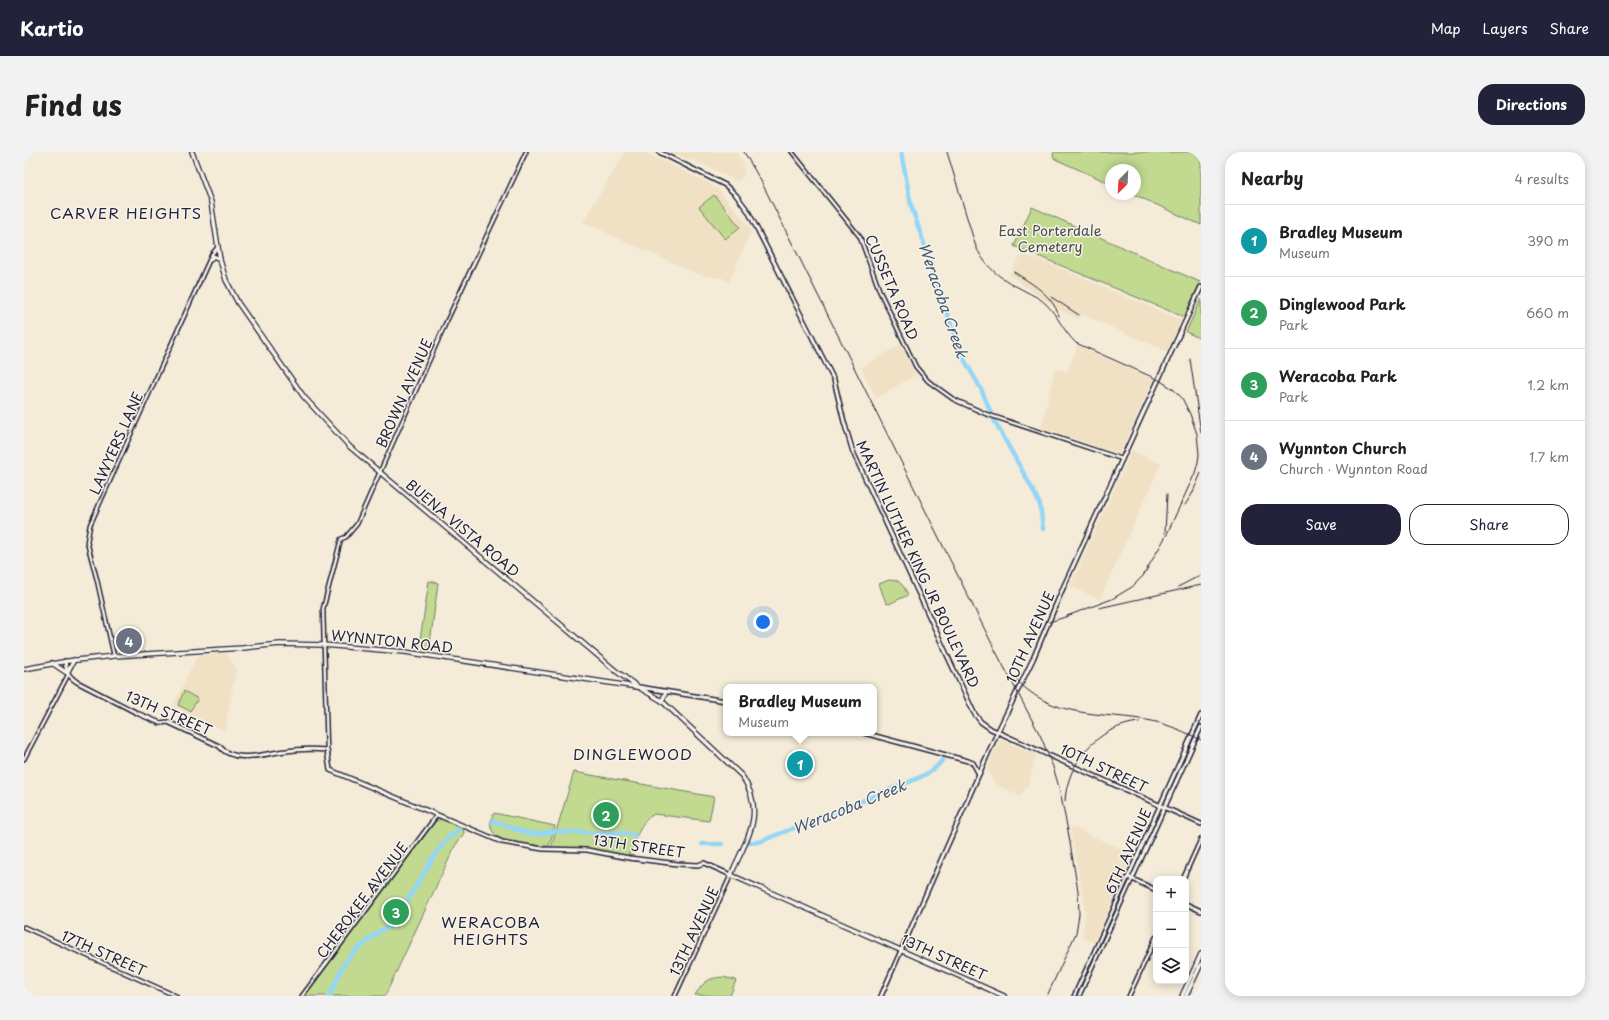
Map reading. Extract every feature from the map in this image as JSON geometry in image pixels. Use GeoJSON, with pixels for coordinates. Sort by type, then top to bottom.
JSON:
{"type":"FeatureCollection","features":[{"type":"Feature","properties":{"kind":"main road","name":"BUENA VISTA ROAD"},"geometry":{"type":"LineString","coordinates":[[192,152],[211,202],[220,259],[226,280],[238,303],[304,397],[350,447],[616,672],[662,701],[742,776],[750,787],[754,805],[753,822],[731,875]]}},
{"type":"Feature","properties":{"kind":"main road","name":"MARTIN LUTHER KING JR BOULEVARD"},"geometry":{"type":"LineString","coordinates":[[659,152],[725,185],[736,195],[748,212],[834,380],[845,428],[853,452],[974,713],[981,722],[998,731]]}},
{"type":"Feature","properties":{"kind":"main road"},"geometry":{"type":"LineString","coordinates":[[210,260],[213,256],[220,259]]}},
{"type":"Feature","properties":{"kind":"main road","name":"10TH AVENUE"},"geometry":{"type":"LineString","coordinates":[[881,996],[998,731],[1033,660],[1122,459],[1201,287]]}},
{"type":"Feature","properties":{"kind":"main road","name":"WYNNTON ROAD"},"geometry":{"type":"LineString","coordinates":[[24,669],[65,661],[114,656],[243,648],[280,644],[323,645],[410,653],[723,701]]}},
{"type":"Feature","properties":{"kind":"main road"},"geometry":{"type":"LineString","coordinates":[[68,674],[74,660]]}},
{"type":"Feature","properties":{"kind":"main road"},"geometry":{"type":"LineString","coordinates":[[65,661],[68,674]]}},
{"type":"Feature","properties":{"kind":"main road"},"geometry":{"type":"LineString","coordinates":[[52,663],[68,674]]}},
{"type":"Feature","properties":{"kind":"main road","name":"13TH STREET"},"geometry":{"type":"LineString","coordinates":[[68,674],[77,682],[134,712],[160,723],[168,722],[219,746],[223,751],[230,755],[252,756],[286,751],[327,750],[330,770],[494,839],[512,844],[543,849],[578,849],[629,858],[678,864],[698,865],[704,863],[1004,996]]}},
{"type":"Feature","properties":{"kind":"main road"},"geometry":{"type":"LineString","coordinates":[[662,701],[666,692]]}},
{"type":"Feature","properties":{"kind":"main road","name":"6TH AVENUE"},"geometry":{"type":"LineString","coordinates":[[1128,878],[1201,715]]}},
{"type":"Feature","properties":{"kind":"main road","name":"6TH AVENUE"},"geometry":{"type":"LineString","coordinates":[[1132,880],[1201,727]]}},
{"type":"Feature","properties":{"kind":"main road","name":"10TH STREET"},"geometry":{"type":"LineString","coordinates":[[998,731],[1201,824]]}},
{"type":"Feature","properties":{"kind":"main road"},"geometry":{"type":"LineString","coordinates":[[875,736],[968,761],[973,763],[980,774]]}},
{"type":"Feature","properties":{"kind":"main road"},"geometry":{"type":"LineString","coordinates":[[1128,878],[1153,889]]}},
{"type":"Feature","properties":{"kind":"main road"},"geometry":{"type":"LineString","coordinates":[[1189,905],[1201,911]]}},
{"type":"Feature","properties":{"kind":"main road"},"geometry":{"type":"LineString","coordinates":[[1182,996],[1201,954]]}},
{"type":"Feature","properties":{"kind":"main road"},"geometry":{"type":"LineString","coordinates":[[1186,996],[1201,964]]}},
{"type":"Feature","properties":{"kind":"street","name":"BROWN AVENUE"},"geometry":{"type":"LineString","coordinates":[[327,750],[322,616],[323,602],[341,539],[346,537],[357,524],[443,329],[526,152]]}},
{"type":"Feature","properties":{"kind":"street","name":"CUSSETA ROAD"},"geometry":{"type":"LineString","coordinates":[[792,152],[860,237],[880,292],[916,367],[928,381],[953,399],[986,414],[1122,459]]}},
{"type":"Feature","properties":{"kind":"street","name":"LAWYERS LANE"},"geometry":{"type":"LineString","coordinates":[[114,656],[87,542],[88,531],[212,254],[218,247]]}},
{"type":"Feature","properties":{"kind":"street"},"geometry":{"type":"LineString","coordinates":[[24,759],[68,674]]}},
{"type":"Feature","properties":{"kind":"street","name":"CHEROKEE AVENUE"},"geometry":{"type":"LineString","coordinates":[[302,996],[437,815]]}},
{"type":"Feature","properties":{"kind":"street"},"geometry":{"type":"LineString","coordinates":[[1184,876],[1201,839]]}},
{"type":"Feature","properties":{"kind":"street","name":"13TH AVENUE"},"geometry":{"type":"LineString","coordinates":[[675,996],[731,875]]}},
{"type":"Feature","properties":{"kind":"street","name":"6TH AVENUE"},"geometry":{"type":"LineString","coordinates":[[1074,996],[1128,878]]}},
{"type":"Feature","properties":{"kind":"street","name":"6TH AVENUE"},"geometry":{"type":"LineString","coordinates":[[1079,996],[1132,880]]}},
{"type":"Feature","properties":{"kind":"street","name":"17TH STREET"},"geometry":{"type":"LineString","coordinates":[[24,928],[176,996]]}},
{"type":"Feature","properties":{"kind":"street"},"geometry":{"type":"LineString","coordinates":[[1129,996],[1153,944]]}},
{"type":"Feature","properties":{"kind":"shaded area"},"geometry":{"type":"Polygon","coordinates":[[[625,152],[644,152],[708,183],[719,190],[749,226],[751,231],[729,283],[723,278],[695,273],[583,222],[625,152]]]}},
{"type":"Feature","properties":{"kind":"shaded area"},"geometry":{"type":"Polygon","coordinates":[[[670,152],[735,152],[743,162],[744,176],[737,181],[709,167],[670,152]]]}},
{"type":"Feature","properties":{"kind":"shaded area"},"geometry":{"type":"Polygon","coordinates":[[[1021,255],[1036,258],[1181,320],[1169,352],[1081,314],[1078,319],[1053,306],[1009,275],[1021,255]]]}},
{"type":"Feature","properties":{"kind":"shaded area"},"geometry":{"type":"Polygon","coordinates":[[[900,345],[916,375],[876,398],[861,368],[900,345]]]}},
{"type":"Feature","properties":{"kind":"shaded area"},"geometry":{"type":"Polygon","coordinates":[[[1078,345],[1153,379],[1119,454],[1041,428],[1055,369],[1067,372],[1078,345]]]}},
{"type":"Feature","properties":{"kind":"shaded area"},"geometry":{"type":"Polygon","coordinates":[[[1132,450],[1161,464],[1100,599],[1070,586],[1132,450]]]}},
{"type":"Feature","properties":{"kind":"shaded area"},"geometry":{"type":"Polygon","coordinates":[[[226,653],[236,668],[225,730],[206,723],[173,706],[197,656],[226,653]]]}},
{"type":"Feature","properties":{"kind":"shaded area"},"geometry":{"type":"Polygon","coordinates":[[[1000,739],[1036,755],[1028,786],[1020,796],[996,785],[988,772],[988,765],[1000,739]]]}},
{"type":"Feature","properties":{"kind":"shaded area"},"geometry":{"type":"Polygon","coordinates":[[[1070,826],[1133,854],[1094,943],[1082,938],[1086,914],[1070,826]]]}},
{"type":"Feature","properties":{"kind":"green space"},"geometry":{"type":"Polygon","coordinates":[[[1054,152],[1201,152],[1201,225],[1141,198],[1141,164],[1105,164],[1105,181],[1055,159],[1053,156],[1054,152]]]}},
{"type":"Feature","properties":{"kind":"green space"},"geometry":{"type":"Polygon","coordinates":[[[714,195],[740,227],[725,239],[699,207],[714,195]]]}},
{"type":"Feature","properties":{"kind":"green space","name":"East Porterdale Cemetery"},"geometry":{"type":"Polygon","coordinates":[[[1032,207],[1200,282],[1184,317],[1014,246],[1032,207]]]}},
{"type":"Feature","properties":{"kind":"green space"},"geometry":{"type":"Polygon","coordinates":[[[1201,299],[1201,339],[1186,332],[1201,299]]]}},
{"type":"Feature","properties":{"kind":"green space"},"geometry":{"type":"Polygon","coordinates":[[[889,580],[898,581],[904,587],[908,595],[889,604],[886,603],[879,584],[889,580]]]}},
{"type":"Feature","properties":{"kind":"green space"},"geometry":{"type":"Polygon","coordinates":[[[429,581],[438,583],[429,651],[419,647],[429,581]]]}},
{"type":"Feature","properties":{"kind":"green space"},"geometry":{"type":"Polygon","coordinates":[[[184,691],[198,699],[190,711],[178,705],[184,691]]]}},
{"type":"Feature","properties":{"kind":"green space"},"geometry":{"type":"Polygon","coordinates":[[[574,772],[714,797],[709,821],[654,814],[644,822],[628,856],[590,849],[551,848],[574,772]]]}},
{"type":"Feature","properties":{"kind":"green space"},"geometry":{"type":"Polygon","coordinates":[[[494,813],[555,826],[549,846],[518,844],[499,837],[493,832],[491,824],[494,813]]]}},
{"type":"Feature","properties":{"kind":"green space"},"geometry":{"type":"Polygon","coordinates":[[[441,819],[463,828],[464,833],[455,846],[385,996],[305,996],[436,821],[441,819]]]}},
{"type":"Feature","properties":{"kind":"green space"},"geometry":{"type":"Polygon","coordinates":[[[723,977],[736,980],[730,996],[695,995],[709,980],[723,977]]]}},
{"type":"Feature","properties":{"kind":"waterway","name":"Weracoba Creek"},"geometry":{"type":"LineString","coordinates":[[901,152],[911,205],[960,352],[981,389],[994,420],[1033,490],[1040,505],[1043,529]]}},
{"type":"Feature","properties":{"kind":"waterway","name":"Weracoba Creek"},"geometry":{"type":"LineString","coordinates":[[749,843],[759,842],[914,780],[932,770],[943,759]]}},
{"type":"Feature","properties":{"kind":"waterway","name":"Weracoba Creek"},"geometry":{"type":"LineString","coordinates":[[493,821],[519,831],[535,834],[551,832],[624,833],[636,836]]}},
{"type":"Feature","properties":{"kind":"waterway","name":"Weracoba Creek"},"geometry":{"type":"LineString","coordinates":[[329,996],[343,966],[353,953],[381,930],[388,928],[394,923],[434,856],[446,840],[459,829]]}},
{"type":"Feature","properties":{"kind":"waterway","name":"Weracoba Creek"},"geometry":{"type":"LineString","coordinates":[[702,844],[722,844]]}},
{"type":"Feature","properties":{"kind":"railway"},"geometry":{"type":"LineString","coordinates":[[744,152],[761,181],[994,648],[1041,737],[1053,767],[1059,787],[1068,831],[1078,891],[1079,914],[1076,933],[1047,996]]}},
{"type":"Feature","properties":{"kind":"railway"},"geometry":{"type":"LineString","coordinates":[[947,152],[976,247],[985,262],[996,274],[1044,302],[1076,343],[1159,380],[1173,389],[1182,398],[1190,414],[1197,434],[1199,454],[1195,473],[1166,536],[1143,576],[1132,587],[1112,599],[1067,616]]}},
{"type":"Feature","properties":{"kind":"railway"},"geometry":{"type":"LineString","coordinates":[[1014,272],[1041,290],[1052,302],[1059,316]]}},
{"type":"Feature","properties":{"kind":"railway"},"geometry":{"type":"LineString","coordinates":[[1051,297],[1079,315]]}},
{"type":"Feature","properties":{"kind":"railway"},"geometry":{"type":"LineString","coordinates":[[1190,359],[1201,433]]}},
{"type":"Feature","properties":{"kind":"railway"},"geometry":{"type":"LineString","coordinates":[[1185,505],[1192,494],[1201,473]]}},
{"type":"Feature","properties":{"kind":"railway"},"geometry":{"type":"LineString","coordinates":[[1165,533],[1167,494]]}},
{"type":"Feature","properties":{"kind":"railway"},"geometry":{"type":"LineString","coordinates":[[1178,587],[1201,575]]}},
{"type":"Feature","properties":{"kind":"railway"},"geometry":{"type":"LineString","coordinates":[[1099,608],[1201,585]]}},
{"type":"Feature","properties":{"kind":"railway"},"geometry":{"type":"LineString","coordinates":[[1049,622],[1072,615]]}},
{"type":"Feature","properties":{"kind":"railway"},"geometry":{"type":"LineString","coordinates":[[1013,676],[1028,690],[1044,701],[1061,707],[1078,712],[1152,721],[1177,729],[1201,740]]}},
{"type":"Feature","properties":{"kind":"railway"},"geometry":{"type":"LineString","coordinates":[[1065,801],[1067,787],[1072,773],[1078,760],[1087,748],[1098,738],[1110,731],[1124,725],[1139,722]]}},
{"type":"Feature","properties":{"kind":"place","name":"Wynnton Church"},"geometry":{"type":"Point","coordinates":[129,641]}},
{"type":"Feature","properties":{"kind":"place","name":"Bradley Museum"},"geometry":{"type":"Point","coordinates":[800,764]}},
{"type":"Feature","properties":{"kind":"place","name":"Dinglewood Park"},"geometry":{"type":"Point","coordinates":[606,815]}},
{"type":"Feature","properties":{"kind":"place","name":"Weracoba Park"},"geometry":{"type":"Point","coordinates":[396,912]}},
{"type":"Feature","properties":{"kind":"district","name":"CARVER HEIGHTS"},"geometry":{"type":"Point","coordinates":[126,212]}},
{"type":"Feature","properties":{"kind":"district","name":"DINGLEWOOD"},"geometry":{"type":"Point","coordinates":[633,753]}},
{"type":"Feature","properties":{"kind":"district","name":"WERACOBA HEIGHTS"},"geometry":{"type":"Point","coordinates":[491,930]}}]}
